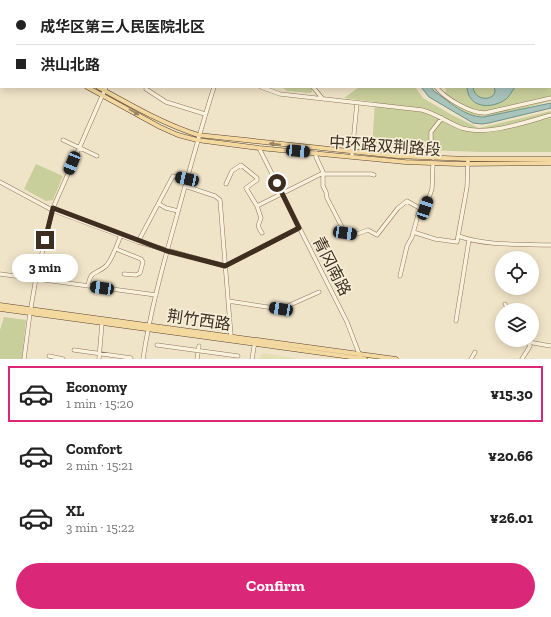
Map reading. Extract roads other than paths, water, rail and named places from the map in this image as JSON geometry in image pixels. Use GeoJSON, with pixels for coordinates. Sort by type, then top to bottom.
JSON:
{"type":"FeatureCollection","features":[{"type":"Feature","properties":{"kind":"main road","name":"中环路双荆路段"},"geometry":{"type":"LineString","coordinates":[[91,88],[104,91],[158,120],[198,138],[259,148],[352,157],[433,161],[551,159]]}},
{"type":"Feature","properties":{"kind":"main road","name":"中环路双荆路段"},"geometry":{"type":"LineString","coordinates":[[198,138],[397,156],[433,161]]}},
{"type":"Feature","properties":{"kind":"main road","name":"中环路双荆路段"},"geometry":{"type":"LineString","coordinates":[[468,161],[551,163]]}},
{"type":"Feature","properties":{"kind":"main road","name":"荆竹西路"},"geometry":{"type":"LineString","coordinates":[[0,305],[102,323],[230,336],[254,342]]}},
{"type":"Feature","properties":{"kind":"main road","name":"荆竹西路"},"geometry":{"type":"LineString","coordinates":[[0,310],[30,311],[364,359]]}},
{"type":"Feature","properties":{"kind":"main road","name":"荆竹西路"},"geometry":{"type":"LineString","coordinates":[[359,358],[396,359]]}},
{"type":"Feature","properties":{"kind":"street"},"geometry":{"type":"LineString","coordinates":[[146,88],[166,102],[205,114]]}},
{"type":"Feature","properties":{"kind":"street"},"geometry":{"type":"LineString","coordinates":[[143,359],[148,327],[167,251],[198,138],[214,88]]}},
{"type":"Feature","properties":{"kind":"street"},"geometry":{"type":"LineString","coordinates":[[264,88],[280,94],[422,110],[431,112],[463,128],[483,131],[497,129],[551,115]]}},
{"type":"Feature","properties":{"kind":"street"},"geometry":{"type":"LineString","coordinates":[[314,88],[322,98]]}},
{"type":"Feature","properties":{"kind":"street"},"geometry":{"type":"LineString","coordinates":[[437,88],[441,94],[478,113],[551,98]]}},
{"type":"Feature","properties":{"kind":"street"},"geometry":{"type":"LineString","coordinates":[[24,359],[36,278],[53,209],[78,148],[104,91]]}},
{"type":"Feature","properties":{"kind":"street"},"geometry":{"type":"LineString","coordinates":[[352,157],[357,103]]}},
{"type":"Feature","properties":{"kind":"street"},"geometry":{"type":"LineString","coordinates":[[400,276],[407,246],[418,215],[420,211],[425,208],[432,189],[433,161],[431,132],[442,118]]}},
{"type":"Feature","properties":{"kind":"street"},"geometry":{"type":"LineString","coordinates":[[63,140],[98,156]]}},
{"type":"Feature","properties":{"kind":"street","name":"青冈南路"},"geometry":{"type":"LineString","coordinates":[[259,148],[347,322],[359,358]]}},
{"type":"Feature","properties":{"kind":"street"},"geometry":{"type":"LineString","coordinates":[[316,153],[316,157],[323,174],[323,186],[327,198],[345,233],[357,234],[368,230],[377,235],[398,208],[407,201],[423,210]]}},
{"type":"Feature","properties":{"kind":"street"},"geometry":{"type":"LineString","coordinates":[[413,232],[435,239],[456,242],[467,187],[468,161]]}},
{"type":"Feature","properties":{"kind":"street"},"geometry":{"type":"LineString","coordinates":[[226,184],[232,171],[241,165],[257,178],[257,180],[246,188],[261,218],[258,228],[262,233]]}},
{"type":"Feature","properties":{"kind":"street"},"geometry":{"type":"LineString","coordinates":[[256,206],[323,174],[374,175]]}},
{"type":"Feature","properties":{"kind":"street"},"geometry":{"type":"LineString","coordinates":[[140,240],[173,176],[187,179]]}},
{"type":"Feature","properties":{"kind":"street"},"geometry":{"type":"LineString","coordinates":[[0,181],[53,209],[138,242],[225,266],[299,228]]}},
{"type":"Feature","properties":{"kind":"street"},"geometry":{"type":"LineString","coordinates":[[185,186],[215,196],[220,200],[230,336]]}},
{"type":"Feature","properties":{"kind":"street"},"geometry":{"type":"LineString","coordinates":[[159,204],[166,208],[178,211]]}},
{"type":"Feature","properties":{"kind":"street"},"geometry":{"type":"LineString","coordinates":[[121,235],[140,240],[167,251]]}},
{"type":"Feature","properties":{"kind":"street"},"geometry":{"type":"LineString","coordinates":[[88,286],[90,278],[94,272],[105,266],[116,249],[121,235]]}},
{"type":"Feature","properties":{"kind":"street"},"geometry":{"type":"LineString","coordinates":[[458,236],[469,240],[486,243],[551,245]]}},
{"type":"Feature","properties":{"kind":"street"},"geometry":{"type":"LineString","coordinates":[[456,322],[469,240]]}},
{"type":"Feature","properties":{"kind":"street"},"geometry":{"type":"LineString","coordinates":[[116,249],[141,259],[143,262],[140,273],[136,275],[124,274]]}},
{"type":"Feature","properties":{"kind":"street"},"geometry":{"type":"LineString","coordinates":[[0,274],[156,295]]}},
{"type":"Feature","properties":{"kind":"street"},"geometry":{"type":"LineString","coordinates":[[228,301],[281,309],[319,292]]}},
{"type":"Feature","properties":{"kind":"street"},"geometry":{"type":"LineString","coordinates":[[99,359],[102,323]]}},
{"type":"Feature","properties":{"kind":"street"},"geometry":{"type":"LineString","coordinates":[[252,359],[254,342]]}},
{"type":"Feature","properties":{"kind":"street"},"geometry":{"type":"LineString","coordinates":[[539,344],[551,346]]}},
{"type":"Feature","properties":{"kind":"street"},"geometry":{"type":"LineString","coordinates":[[157,345],[238,356]]}},
{"type":"Feature","properties":{"kind":"street"},"geometry":{"type":"LineString","coordinates":[[197,359],[199,346]]}},
{"type":"Feature","properties":{"kind":"street"},"geometry":{"type":"LineString","coordinates":[[522,359],[529,347]]}},
{"type":"Feature","properties":{"kind":"street"},"geometry":{"type":"LineString","coordinates":[[74,350],[131,358]]}},
{"type":"Feature","properties":{"kind":"street"},"geometry":{"type":"LineString","coordinates":[[471,359],[475,352]]}},
{"type":"Feature","properties":{"kind":"street"},"geometry":{"type":"LineString","coordinates":[[50,356],[62,359]]}},
{"type":"Feature","properties":{"kind":"water"},"geometry":{"type":"Polygon","coordinates":[[[422,88],[432,88],[464,112],[484,117],[551,103],[551,108],[482,124],[473,123],[429,97],[422,88]]]}},
{"type":"Feature","properties":{"kind":"water"},"geometry":{"type":"Polygon","coordinates":[[[467,88],[473,88],[478,96],[486,98],[494,95],[494,88],[514,88],[506,99],[500,103],[487,106],[476,103],[468,94],[467,88]]]}}]}
